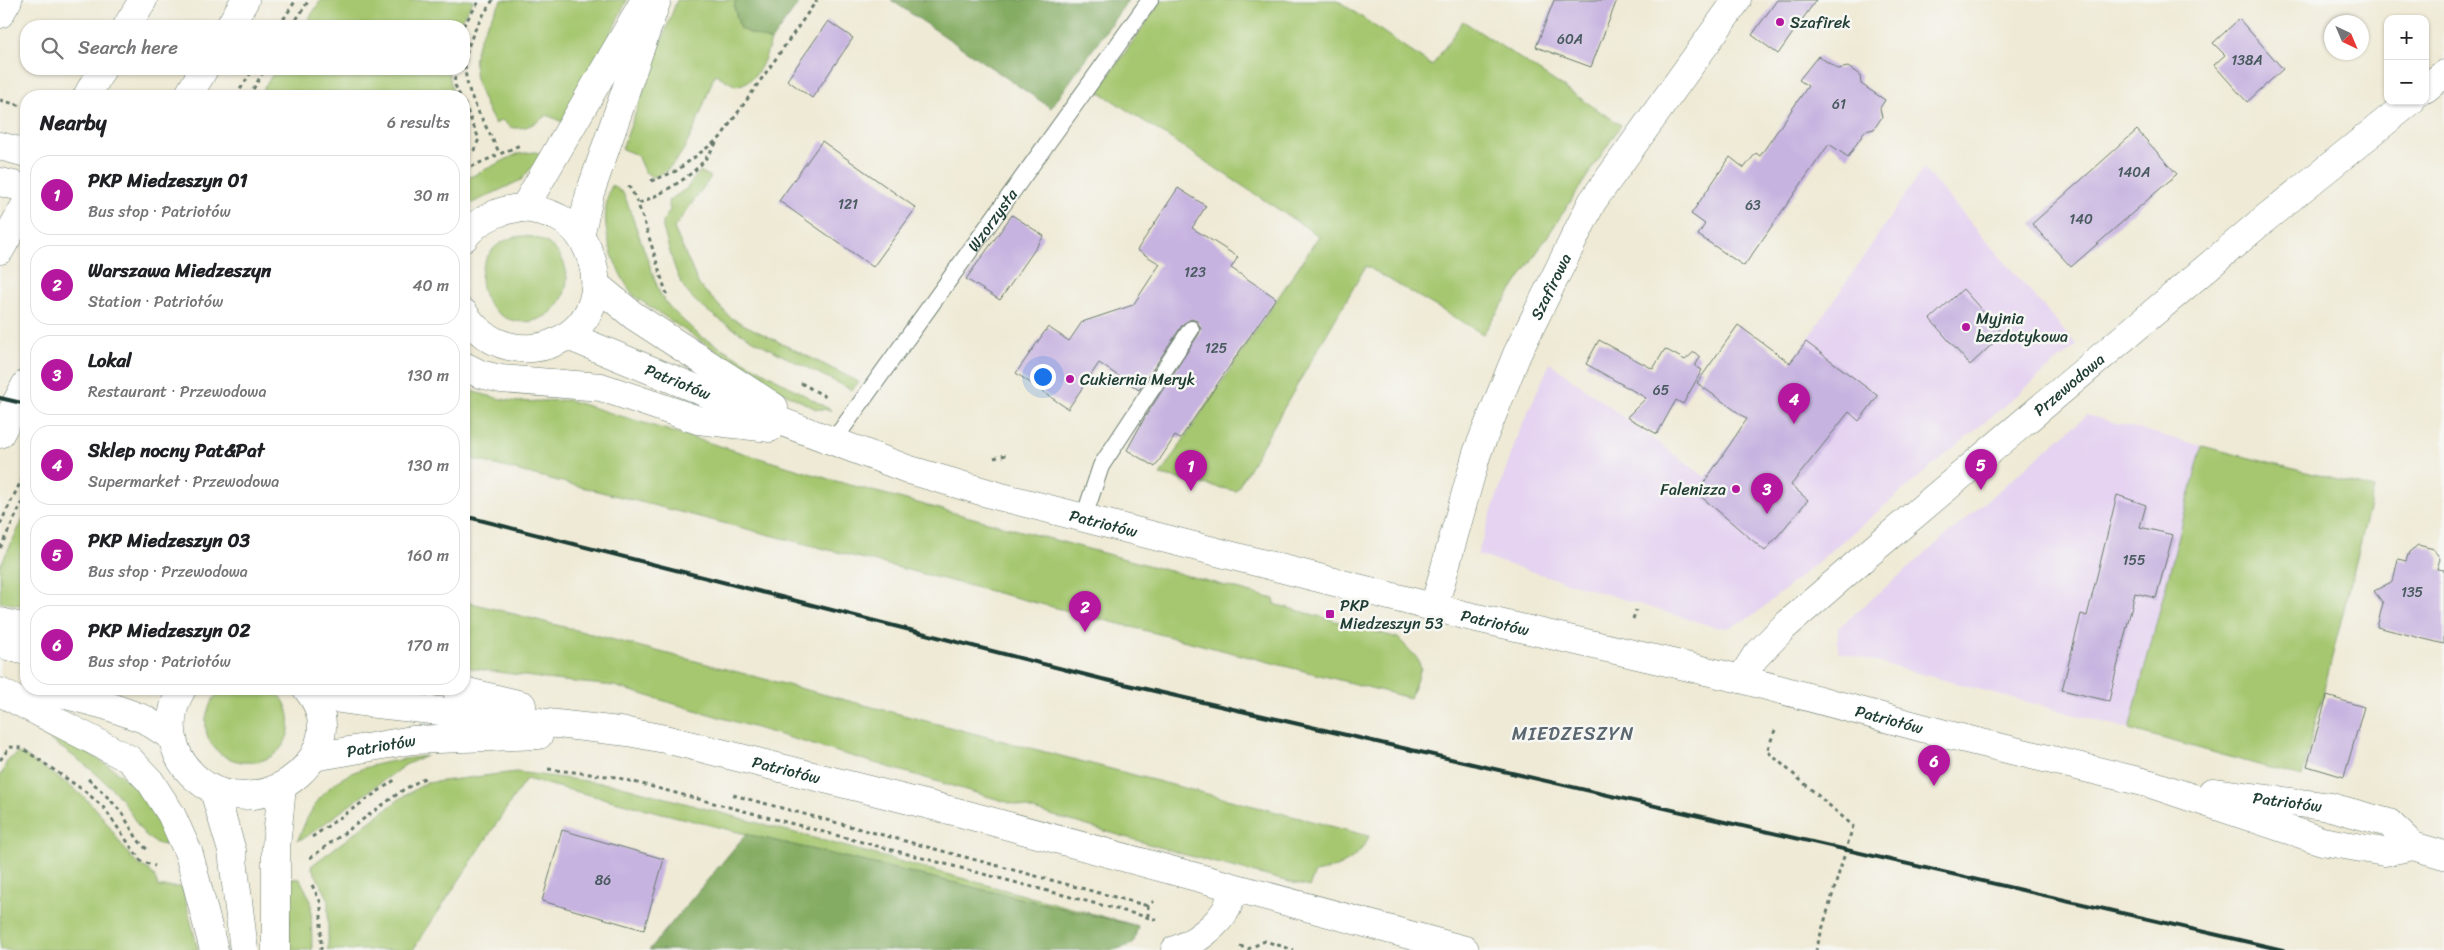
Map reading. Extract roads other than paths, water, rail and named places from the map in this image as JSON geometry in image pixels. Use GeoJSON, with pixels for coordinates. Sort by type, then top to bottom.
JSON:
{"type":"FeatureCollection","features":[{"type":"Feature","properties":{"kind":"main road"},"geometry":{"type":"LineString","coordinates":[[0,14],[8,0]]}},
{"type":"Feature","properties":{"kind":"main road"},"geometry":{"type":"LineString","coordinates":[[131,20],[143,0]]}},
{"type":"Feature","properties":{"kind":"main road"},"geometry":{"type":"LineString","coordinates":[[234,20],[246,0]]}},
{"type":"Feature","properties":{"kind":"main road"},"geometry":{"type":"LineString","coordinates":[[524,208],[645,0]]}},
{"type":"Feature","properties":{"kind":"main road"},"geometry":{"type":"LineString","coordinates":[[580,236],[590,193],[657,0]]}},
{"type":"Feature","properties":{"kind":"main road","name":"Szafirowa"},"geometry":{"type":"LineString","coordinates":[[1434,606],[1477,453],[1517,354],[1592,202],[1736,0]]}},
{"type":"Feature","properties":{"kind":"main road"},"geometry":{"type":"LineString","coordinates":[[2429,86],[2444,74]]}},
{"type":"Feature","properties":{"kind":"main road"},"geometry":{"type":"LineString","coordinates":[[90,90],[99,75]]}},
{"type":"Feature","properties":{"kind":"main road"},"geometry":{"type":"LineString","coordinates":[[192,90],[200,75]]}},
{"type":"Feature","properties":{"kind":"main road","name":"Przewodowa"},"geometry":{"type":"LineString","coordinates":[[1741,679],[1755,657],[1784,627],[1867,554],[2255,227],[2405,105]]}},
{"type":"Feature","properties":{"kind":"main road"},"geometry":{"type":"LineString","coordinates":[[0,146],[20,151]]}},
{"type":"Feature","properties":{"kind":"main road"},"geometry":{"type":"LineString","coordinates":[[0,182],[20,187]]}},
{"type":"Feature","properties":{"kind":"main road"},"geometry":{"type":"LineString","coordinates":[[470,231],[500,212],[514,208],[548,212],[561,217],[580,236],[593,260],[596,285],[590,313],[582,324],[568,336],[546,347],[507,347],[494,341],[477,329],[470,320]]}},
{"type":"Feature","properties":{"kind":"main road"},"geometry":{"type":"LineString","coordinates":[[0,250],[20,215]]}},
{"type":"Feature","properties":{"kind":"main road","name":"Patriotów"},"geometry":{"type":"LineString","coordinates":[[596,285],[634,316],[825,437]]}},
{"type":"Feature","properties":{"kind":"main road","name":"Patriotów"},"geometry":{"type":"LineString","coordinates":[[568,336],[721,400],[910,470],[998,496],[1434,606],[1741,679],[1945,734],[2151,784],[2322,841],[2384,852],[2413,846],[2444,855]]}},
{"type":"Feature","properties":{"kind":"main road"},"geometry":{"type":"LineString","coordinates":[[470,369],[480,374],[501,379],[601,388],[698,420],[825,437]]}},
{"type":"Feature","properties":{"kind":"main road"},"geometry":{"type":"LineString","coordinates":[[0,434],[20,396]]}},
{"type":"Feature","properties":{"kind":"main road"},"geometry":{"type":"LineString","coordinates":[[0,622],[20,627]]}},
{"type":"Feature","properties":{"kind":"main road"},"geometry":{"type":"LineString","coordinates":[[0,644],[20,649]]}},
{"type":"Feature","properties":{"kind":"main road"},"geometry":{"type":"LineString","coordinates":[[0,683],[20,685]]}},
{"type":"Feature","properties":{"kind":"main road"},"geometry":{"type":"LineString","coordinates":[[0,692],[129,759],[150,781],[171,814],[189,854],[214,950]]}},
{"type":"Feature","properties":{"kind":"main road"},"geometry":{"type":"LineString","coordinates":[[470,692],[628,732]]}},
{"type":"Feature","properties":{"kind":"main road"},"geometry":{"type":"LineString","coordinates":[[66,695],[108,706],[144,719],[172,737]]}},
{"type":"Feature","properties":{"kind":"main road"},"geometry":{"type":"LineString","coordinates":[[179,695],[172,713],[172,737],[178,756],[196,779],[214,791],[245,797],[264,794],[282,787],[302,771],[314,757],[321,728],[320,714],[311,695]]}},
{"type":"Feature","properties":{"kind":"main road","name":"Patriotów"},"geometry":{"type":"LineString","coordinates":[[324,695],[368,704],[628,732],[665,739],[957,812],[1465,950]]}},
{"type":"Feature","properties":{"kind":"main road","name":"Patriotów"},"geometry":{"type":"LineString","coordinates":[[314,757],[412,740],[628,732]]}},
{"type":"Feature","properties":{"kind":"main road"},"geometry":{"type":"LineString","coordinates":[[276,950],[276,847],[282,787]]}},
{"type":"Feature","properties":{"kind":"main road"},"geometry":{"type":"LineString","coordinates":[[214,791],[232,851],[244,950]]}},
{"type":"Feature","properties":{"kind":"main road"},"geometry":{"type":"LineString","coordinates":[[1175,950],[1202,934],[1227,907],[1233,888]]}},
{"type":"Feature","properties":{"kind":"lane","name":"Wzorzysta"},"geometry":{"type":"LineString","coordinates":[[825,437],[1150,0]]}},
{"type":"Feature","properties":{"kind":"lane"},"geometry":{"type":"LineString","coordinates":[[1084,517],[1101,466],[1192,329]]}},
{"type":"Feature","properties":{"kind":"railway"},"geometry":{"type":"LineString","coordinates":[[0,398],[20,403]]}},
{"type":"Feature","properties":{"kind":"railway"},"geometry":{"type":"LineString","coordinates":[[470,518],[1102,679],[2283,950]]}},
{"type":"Feature","properties":{"kind":"place","name":"Szafirek"},"geometry":{"type":"Point","coordinates":[1780,22]}},
{"type":"Feature","properties":{"kind":"place","name":"Myjnia bezdotykowa"},"geometry":{"type":"Point","coordinates":[1966,327]}},
{"type":"Feature","properties":{"kind":"place","name":"Cukiernia Meryk"},"geometry":{"type":"Point","coordinates":[1070,379]}},
{"type":"Feature","properties":{"kind":"place","name":"Sklep nocny Pat&Pat"},"geometry":{"type":"Point","coordinates":[1794,424]}},
{"type":"Feature","properties":{"kind":"place","name":"Falenizza"},"geometry":{"type":"Point","coordinates":[1736,489]}},
{"type":"Feature","properties":{"kind":"place","name":"PKP Miedzeszyn 03"},"geometry":{"type":"Point","coordinates":[1981,490]}},
{"type":"Feature","properties":{"kind":"place","name":"PKP Miedzeszyn 01"},"geometry":{"type":"Point","coordinates":[1191,491]}},
{"type":"Feature","properties":{"kind":"place","name":"Lokal"},"geometry":{"type":"Point","coordinates":[1767,514]}},
{"type":"Feature","properties":{"kind":"place","name":"PKP Miedzeszyn 53"},"geometry":{"type":"Point","coordinates":[1330,614]}},
{"type":"Feature","properties":{"kind":"place","name":"Warszawa Miedzeszyn"},"geometry":{"type":"Point","coordinates":[1085,632]}},
{"type":"Feature","properties":{"kind":"place","name":"PKP Miedzeszyn 02"},"geometry":{"type":"Point","coordinates":[1934,786]}},
{"type":"Feature","properties":{"kind":"district","name":"MIEDZESZYN"},"geometry":{"type":"Point","coordinates":[1573,733]}}]}
